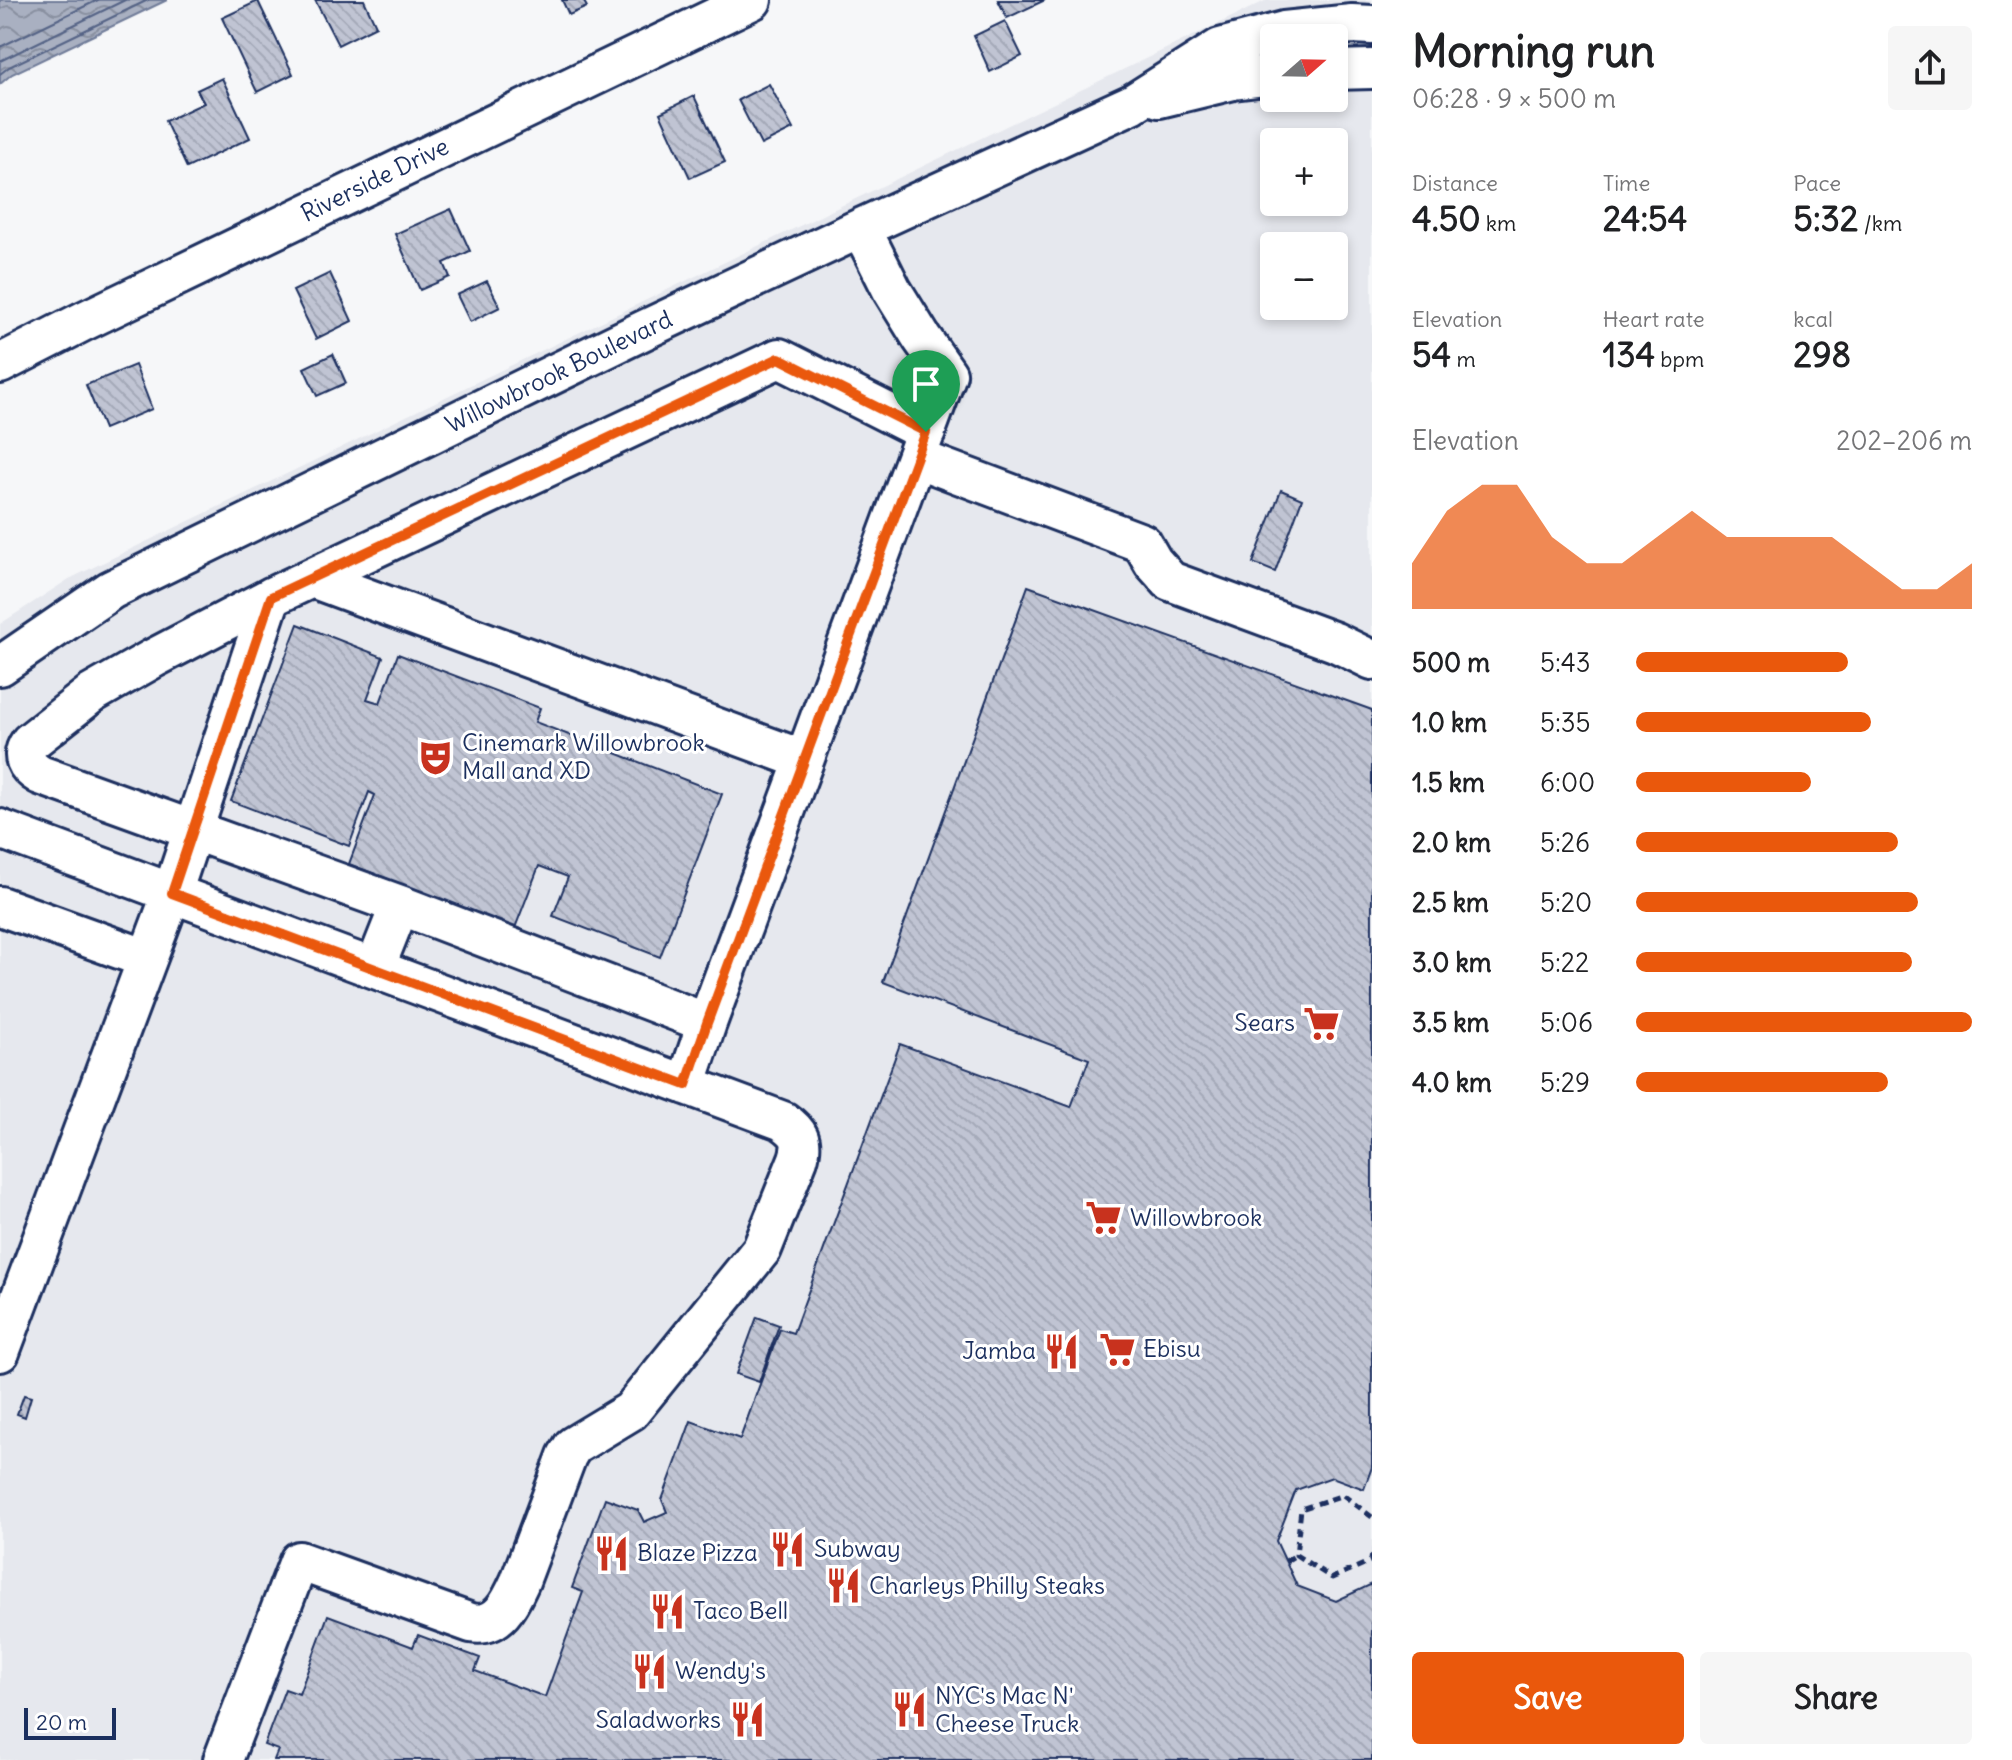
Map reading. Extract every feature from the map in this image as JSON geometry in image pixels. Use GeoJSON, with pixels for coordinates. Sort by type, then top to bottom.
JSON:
{"type":"FeatureCollection","features":[{"type":"Feature","properties":{"kind":"street","name":"Riverside Drive"},"geometry":{"type":"LineString","coordinates":[[0,364],[752,0]]}},
{"type":"Feature","properties":{"kind":"street","name":"Willowbrook Boulevard"},"geometry":{"type":"LineString","coordinates":[[0,666],[111,590],[587,358],[1132,104],[1220,48],[1284,31],[1372,25]]}},
{"type":"Feature","properties":{"kind":"street"},"geometry":{"type":"LineString","coordinates":[[1348,70],[1372,69]]}},
{"type":"Feature","properties":{"kind":"street","name":"Willowbrook Boulevard"},"geometry":{"type":"LineString","coordinates":[[1132,104],[1233,80],[1260,77]]}},
{"type":"Feature","properties":{"kind":"street"},"geometry":{"type":"LineString","coordinates":[[686,1085],[947,374],[892,290],[861,228]]}},
{"type":"Feature","properties":{"kind":"street"},"geometry":{"type":"LineString","coordinates":[[707,1023],[400,905],[40,775],[30,769],[24,750],[91,694],[271,597],[779,358],[921,445],[1142,543],[1153,562],[1170,581],[1335,642],[1372,660]]}},
{"type":"Feature","properties":{"kind":"street"},"geometry":{"type":"LineString","coordinates":[[312,578],[804,760]]}},
{"type":"Feature","properties":{"kind":"street"},"geometry":{"type":"LineString","coordinates":[[0,1352],[172,893],[271,597]]}},
{"type":"Feature","properties":{"kind":"street"},"geometry":{"type":"LineString","coordinates":[[0,829],[783,1121],[794,1128],[799,1138],[801,1148],[798,1159],[762,1249],[631,1411],[573,1446],[512,1599],[495,1620],[486,1624],[471,1623],[299,1561],[223,1760]]}},
{"type":"Feature","properties":{"kind":"street"},"geometry":{"type":"LineString","coordinates":[[375,968],[400,905]]}},
{"type":"Feature","properties":{"kind":"street"},"geometry":{"type":"LineString","coordinates":[[0,906],[147,959]]}},
{"type":"Feature","properties":{"kind":"path"},"geometry":{"type":"LineString","coordinates":[[1296,1555],[1301,1509],[1343,1495],[1372,1517]]}},
{"type":"Feature","properties":{"kind":"path"},"geometry":{"type":"LineString","coordinates":[[1296,1555],[1332,1578],[1371,1561],[1372,1552]]}},
{"type":"Feature","properties":{"kind":"path"},"geometry":{"type":"LineString","coordinates":[[1286,1561],[1296,1555]]}},
{"type":"Feature","properties":{"kind":"shaded area"},"geometry":{"type":"Polygon","coordinates":[[[1267,0],[1372,0],[1372,1760],[0,1760],[0,624],[69,579],[1267,0]]]}},
{"type":"Feature","properties":{"kind":"water"},"geometry":{"type":"Polygon","coordinates":[[[0,0],[167,0],[12,74],[0,84],[0,0]]]}},
{"type":"Feature","properties":{"kind":"building"},"geometry":{"type":"Polygon","coordinates":[[[315,0],[364,0],[376,26],[338,45],[315,0]]]}},
{"type":"Feature","properties":{"kind":"building"},"geometry":{"type":"Polygon","coordinates":[[[562,0],[583,0],[587,7],[569,15],[562,0]]]}},
{"type":"Feature","properties":{"kind":"building"},"geometry":{"type":"Polygon","coordinates":[[[998,0],[1045,0],[1007,18],[998,0]]]}},
{"type":"Feature","properties":{"kind":"building"},"geometry":{"type":"Polygon","coordinates":[[[258,1],[293,74],[257,92],[222,18],[258,1]]]}},
{"type":"Feature","properties":{"kind":"building"},"geometry":{"type":"Polygon","coordinates":[[[1005,21],[1022,56],[990,72],[974,36],[1005,21]]]}},
{"type":"Feature","properties":{"kind":"building"},"geometry":{"type":"Polygon","coordinates":[[[222,78],[250,138],[187,168],[165,121],[204,103],[197,90],[222,78]]]}},
{"type":"Feature","properties":{"kind":"building"},"geometry":{"type":"Polygon","coordinates":[[[769,84],[793,129],[761,145],[738,100],[769,84]]]}},
{"type":"Feature","properties":{"kind":"building"},"geometry":{"type":"Polygon","coordinates":[[[694,96],[725,162],[690,178],[660,113],[694,96]]]}},
{"type":"Feature","properties":{"kind":"building"},"geometry":{"type":"Polygon","coordinates":[[[451,209],[470,251],[444,263],[450,277],[420,290],[395,234],[451,209]]]}},
{"type":"Feature","properties":{"kind":"building"},"geometry":{"type":"Polygon","coordinates":[[[330,273],[352,321],[316,339],[293,291],[330,273]]]}},
{"type":"Feature","properties":{"kind":"building"},"geometry":{"type":"Polygon","coordinates":[[[487,281],[500,307],[470,322],[457,295],[487,281]]]}},
{"type":"Feature","properties":{"kind":"building"},"geometry":{"type":"Polygon","coordinates":[[[333,354],[346,383],[317,396],[304,368],[333,354]]]}},
{"type":"Feature","properties":{"kind":"building"},"geometry":{"type":"Polygon","coordinates":[[[135,365],[152,409],[104,429],[86,385],[135,365]]]}},
{"type":"Feature","properties":{"kind":"building"},"geometry":{"type":"Polygon","coordinates":[[[1281,490],[1302,499],[1275,572],[1253,563],[1281,490]]]}},
{"type":"Feature","properties":{"kind":"building","name":"Willowbrook"},"geometry":{"type":"Polygon","coordinates":[[[1028,586],[1372,710],[1372,1467],[1364,1489],[1332,1477],[1296,1490],[1276,1541],[1297,1586],[1336,1601],[1372,1584],[1372,1760],[274,1760],[278,1750],[264,1745],[285,1689],[299,1694],[328,1615],[413,1647],[418,1635],[480,1658],[475,1671],[545,1697],[583,1592],[572,1588],[605,1498],[638,1510],[644,1522],[667,1512],[662,1500],[691,1421],[740,1439],[780,1329],[793,1333],[900,1044],[1071,1107],[1089,1059],[883,982],[1028,586]]]}},
{"type":"Feature","properties":{"kind":"building","name":"Cinemark Willowbrook Mall and XD"},"geometry":{"type":"Polygon","coordinates":[[[298,624],[383,657],[367,699],[380,703],[398,654],[540,708],[535,722],[722,794],[660,957],[553,916],[568,877],[539,866],[515,928],[349,864],[375,795],[369,792],[349,846],[231,801],[298,624]]]}},
{"type":"Feature","properties":{"kind":"building"},"geometry":{"type":"Polygon","coordinates":[[[757,1317],[779,1325],[759,1382],[736,1374],[757,1317]]]}},
{"type":"Feature","properties":{"kind":"building"},"geometry":{"type":"Polygon","coordinates":[[[24,1395],[31,1397],[25,1417],[17,1414],[24,1395]]]}},
{"type":"Feature","properties":{"kind":"place","name":"Cinemark Willowbrook Mall and XD"},"geometry":{"type":"Point","coordinates":[436,757]}},
{"type":"Feature","properties":{"kind":"place","name":"Sears"},"geometry":{"type":"Point","coordinates":[1321,1023]}},
{"type":"Feature","properties":{"kind":"place","name":"Willowbrook"},"geometry":{"type":"Point","coordinates":[1104,1218]}},
{"type":"Feature","properties":{"kind":"place","name":"Ebisu"},"geometry":{"type":"Point","coordinates":[1117,1349]}},
{"type":"Feature","properties":{"kind":"place","name":"Jamba"},"geometry":{"type":"Point","coordinates":[1062,1351]}},
{"type":"Feature","properties":{"kind":"place","name":"Subway"},"geometry":{"type":"Point","coordinates":[788,1549]}},
{"type":"Feature","properties":{"kind":"place","name":"Blaze Pizza"},"geometry":{"type":"Point","coordinates":[611,1553]}},
{"type":"Feature","properties":{"kind":"place","name":"Charleys Philly Steaks"},"geometry":{"type":"Point","coordinates":[843,1586]}},
{"type":"Feature","properties":{"kind":"place","name":"Taco Bell"},"geometry":{"type":"Point","coordinates":[667,1611]}},
{"type":"Feature","properties":{"kind":"place","name":"Wendy's"},"geometry":{"type":"Point","coordinates":[649,1671]}},
{"type":"Feature","properties":{"kind":"place","name":"NYC's Mac N' Cheese Truck"},"geometry":{"type":"Point","coordinates":[909,1710]}},
{"type":"Feature","properties":{"kind":"place","name":"Saladworks"},"geometry":{"type":"Point","coordinates":[747,1720]}},
{"type":"Feature","properties":{"kind":"route"},"geometry":{"type":"LineString","coordinates":[[779,358],[926,432],[686,1085],[172,893],[271,597],[779,358]]}}]}
